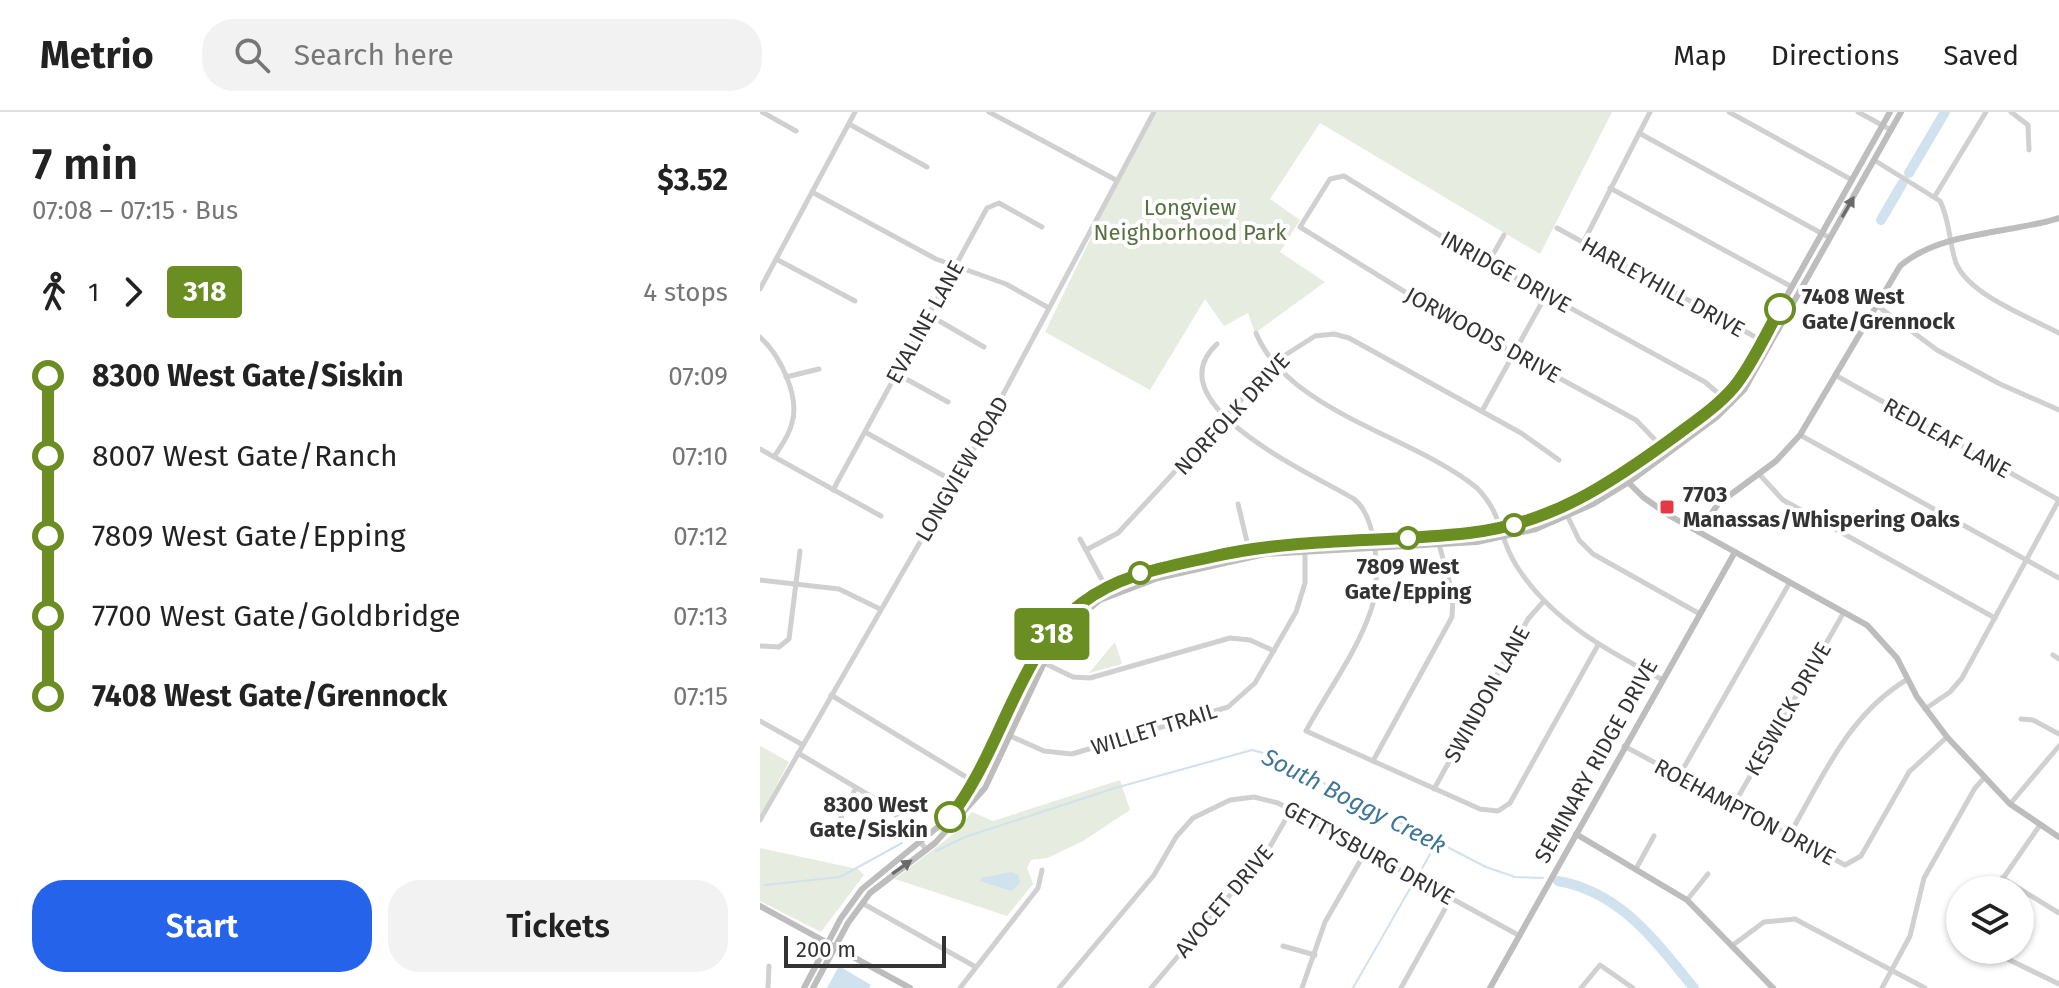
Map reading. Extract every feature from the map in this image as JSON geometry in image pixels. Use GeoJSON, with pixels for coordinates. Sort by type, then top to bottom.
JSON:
{"type":"FeatureCollection","features":[{"type":"Feature","properties":{"kind":"main road"},"geometry":{"type":"LineString","coordinates":[[804,988],[847,907],[872,878],[950,817],[976,783],[1031,666],[1053,633],[1075,609],[1106,588],[1136,574],[1248,548],[1306,541],[1374,540],[1503,528],[1564,508],[1622,475],[1724,398],[1740,379],[1890,112]]}},
{"type":"Feature","properties":{"kind":"main road"},"geometry":{"type":"LineString","coordinates":[[813,988],[862,903],[882,882],[927,850],[978,797],[1044,663],[1081,614],[1110,595],[1158,578],[1250,557],[1505,537],[1568,517],[1629,482],[1731,404],[1770,345],[1901,112]]}},
{"type":"Feature","properties":{"kind":"main road"},"geometry":{"type":"LineString","coordinates":[[1699,532],[1718,504],[1785,454],[1800,435],[1875,304],[1905,262],[1926,249],[2059,218]]}},
{"type":"Feature","properties":{"kind":"main road"},"geometry":{"type":"LineString","coordinates":[[1622,475],[1656,507],[1844,612],[1883,640],[1925,709],[1947,737],[2010,804],[2059,837]]}},
{"type":"Feature","properties":{"kind":"main road","name":"SEMINARY RIDGE DRIVE"},"geometry":{"type":"LineString","coordinates":[[1490,988],[1735,552]]}},
{"type":"Feature","properties":{"kind":"main road"},"geometry":{"type":"LineString","coordinates":[[1576,834],[1637,867],[1687,900],[1773,988]]}},
{"type":"Feature","properties":{"kind":"main road"},"geometry":{"type":"LineString","coordinates":[[760,906],[910,988]]}},
{"type":"Feature","properties":{"kind":"street"},"geometry":{"type":"LineString","coordinates":[[760,289],[855,112]]}},
{"type":"Feature","properties":{"kind":"street"},"geometry":{"type":"LineString","coordinates":[[989,112],[1116,180]]}},
{"type":"Feature","properties":{"kind":"street"},"geometry":{"type":"LineString","coordinates":[[1583,243],[1650,112]]}},
{"type":"Feature","properties":{"kind":"street"},"geometry":{"type":"LineString","coordinates":[[1729,112],[1852,180]]}},
{"type":"Feature","properties":{"kind":"street"},"geometry":{"type":"LineString","coordinates":[[1858,112],[1891,130]]}},
{"type":"Feature","properties":{"kind":"street"},"geometry":{"type":"LineString","coordinates":[[1935,196],[1986,112]]}},
{"type":"Feature","properties":{"kind":"street"},"geometry":{"type":"LineString","coordinates":[[2011,112],[2028,125],[2029,150]]}},
{"type":"Feature","properties":{"kind":"street"},"geometry":{"type":"LineString","coordinates":[[764,113],[796,131]]}},
{"type":"Feature","properties":{"kind":"street","name":"LONGVIEW ROAD"},"geometry":{"type":"LineString","coordinates":[[760,820],[955,482],[1151,113]]}},
{"type":"Feature","properties":{"kind":"street"},"geometry":{"type":"LineString","coordinates":[[849,124],[927,167]]}},
{"type":"Feature","properties":{"kind":"street"},"geometry":{"type":"LineString","coordinates":[[1639,133],[1830,238]]}},
{"type":"Feature","properties":{"kind":"street"},"geometry":{"type":"LineString","coordinates":[[1874,160],[1935,196],[1944,209],[1960,270],[1974,286],[2059,333]]}},
{"type":"Feature","properties":{"kind":"street","name":"INRIDGE DRIVE"},"geometry":{"type":"LineString","coordinates":[[1300,227],[1330,179],[1340,175],[1488,263],[1705,382],[1731,404]]}},
{"type":"Feature","properties":{"kind":"street"},"geometry":{"type":"LineString","coordinates":[[1610,188],[1792,287]]}},
{"type":"Feature","properties":{"kind":"street"},"geometry":{"type":"LineString","coordinates":[[812,192],[956,266],[1006,284],[1049,308]]}},
{"type":"Feature","properties":{"kind":"street","name":"EVALINE LANE"},"geometry":{"type":"LineString","coordinates":[[833,490],[990,204],[1004,206],[1042,227]]}},
{"type":"Feature","properties":{"kind":"street","name":"JORWOODS DRIVE"},"geometry":{"type":"LineString","coordinates":[[1300,227],[1413,297],[1636,420],[1661,446]]}},
{"type":"Feature","properties":{"kind":"street","name":"HARLEYHILL DRIVE"},"geometry":{"type":"LineString","coordinates":[[1557,228],[1770,345]]}},
{"type":"Feature","properties":{"kind":"street"},"geometry":{"type":"LineString","coordinates":[[1488,263],[1504,235]]}},
{"type":"Feature","properties":{"kind":"street"},"geometry":{"type":"LineString","coordinates":[[776,259],[855,301]]}},
{"type":"Feature","properties":{"kind":"street"},"geometry":{"type":"LineString","coordinates":[[1482,411],[1546,295]]}},
{"type":"Feature","properties":{"kind":"street"},"geometry":{"type":"LineString","coordinates":[[1875,304],[1937,350],[2000,384],[2059,410]]}},
{"type":"Feature","properties":{"kind":"street"},"geometry":{"type":"LineString","coordinates":[[929,315],[984,347]]}},
{"type":"Feature","properties":{"kind":"street"},"geometry":{"type":"LineString","coordinates":[[1256,333],[1273,364],[1286,379],[1469,481],[1491,504],[1514,562],[1544,601],[1598,645],[1661,679]]}},
{"type":"Feature","properties":{"kind":"street","name":"NORFOLK DRIVE"},"geometry":{"type":"LineString","coordinates":[[1086,550],[1118,533],[1226,419],[1273,364],[1315,336],[1334,334],[1349,338],[1521,433],[1559,460]]}},
{"type":"Feature","properties":{"kind":"street"},"geometry":{"type":"LineString","coordinates":[[760,337],[770,347],[793,398],[793,419],[774,457]]}},
{"type":"Feature","properties":{"kind":"street"},"geometry":{"type":"LineString","coordinates":[[1217,344],[1206,357],[1202,380],[1209,401],[1226,419],[1361,505],[1371,523],[1374,540],[1371,612],[1306,731],[1434,789],[1489,811],[1498,811],[1510,803],[1598,645]]}},
{"type":"Feature","properties":{"kind":"street"},"geometry":{"type":"LineString","coordinates":[[785,377],[819,369]]}},
{"type":"Feature","properties":{"kind":"street"},"geometry":{"type":"LineString","coordinates":[[897,374],[948,402]]}},
{"type":"Feature","properties":{"kind":"street","name":"REDLEAF LANE"},"geometry":{"type":"LineString","coordinates":[[1835,375],[2059,500]]}},
{"type":"Feature","properties":{"kind":"street"},"geometry":{"type":"LineString","coordinates":[[865,432],[955,482]]}},
{"type":"Feature","properties":{"kind":"street"},"geometry":{"type":"LineString","coordinates":[[1800,435],[2059,578]]}},
{"type":"Feature","properties":{"kind":"street"},"geometry":{"type":"LineString","coordinates":[[760,449],[881,516]]}},
{"type":"Feature","properties":{"kind":"street"},"geometry":{"type":"LineString","coordinates":[[1759,474],[1783,500],[1995,618]]}},
{"type":"Feature","properties":{"kind":"street"},"geometry":{"type":"LineString","coordinates":[[1925,709],[1957,685],[2059,500]]}},
{"type":"Feature","properties":{"kind":"street"},"geometry":{"type":"LineString","coordinates":[[1238,504],[1250,557]]}},
{"type":"Feature","properties":{"kind":"street"},"geometry":{"type":"LineString","coordinates":[[1568,517],[1579,540],[1593,554],[1701,615]]}},
{"type":"Feature","properties":{"kind":"street"},"geometry":{"type":"LineString","coordinates":[[1080,539],[1110,595]]}},
{"type":"Feature","properties":{"kind":"street"},"geometry":{"type":"LineString","coordinates":[[1373,761],[1452,617],[1453,596],[1439,544]]}},
{"type":"Feature","properties":{"kind":"street"},"geometry":{"type":"LineString","coordinates":[[760,646],[774,648],[789,639],[800,551]]}},
{"type":"Feature","properties":{"kind":"street","name":"WILLET TRAIL"},"geometry":{"type":"LineString","coordinates":[[1000,732],[1044,751],[1072,754],[1228,707],[1244,695],[1274,651],[1303,597],[1305,551]]}},
{"type":"Feature","properties":{"kind":"street"},"geometry":{"type":"LineString","coordinates":[[760,580],[846,590],[880,609]]}},
{"type":"Feature","properties":{"kind":"street"},"geometry":{"type":"LineString","coordinates":[[1679,776],[1790,582]]}},
{"type":"Feature","properties":{"kind":"street","name":"SWINDON LANE"},"geometry":{"type":"LineString","coordinates":[[1434,789],[1528,619],[1544,601]]}},
{"type":"Feature","properties":{"kind":"street","name":"KESWICK DRIVE"},"geometry":{"type":"LineString","coordinates":[[1733,806],[1844,612]]}},
{"type":"Feature","properties":{"kind":"street"},"geometry":{"type":"LineString","coordinates":[[1044,663],[1073,677],[1090,678],[1223,639],[1250,640],[1274,651]]}},
{"type":"Feature","properties":{"kind":"street"},"geometry":{"type":"LineString","coordinates":[[1788,837],[1860,716],[1884,692],[1908,679]]}},
{"type":"Feature","properties":{"kind":"street"},"geometry":{"type":"LineString","coordinates":[[831,695],[976,783]]}},
{"type":"Feature","properties":{"kind":"street"},"geometry":{"type":"LineString","coordinates":[[2021,719],[2033,720],[2059,734]]}},
{"type":"Feature","properties":{"kind":"street"},"geometry":{"type":"LineString","coordinates":[[760,721],[803,745]]}},
{"type":"Feature","properties":{"kind":"street","name":"ROEHAMPTON DRIVE"},"geometry":{"type":"LineString","coordinates":[[1624,746],[1838,864],[1851,865],[1861,856],[1909,772],[1947,737]]}},
{"type":"Feature","properties":{"kind":"street"},"geometry":{"type":"LineString","coordinates":[[2010,804],[2059,746]]}},
{"type":"Feature","properties":{"kind":"street"},"geometry":{"type":"LineString","coordinates":[[798,753],[889,807],[927,850]]}},
{"type":"Feature","properties":{"kind":"street"},"geometry":{"type":"LineString","coordinates":[[1882,988],[1913,928],[1924,878],[1975,788],[1985,777]]}},
{"type":"Feature","properties":{"kind":"street"},"geometry":{"type":"LineString","coordinates":[[836,836],[842,814],[856,788]]}},
{"type":"Feature","properties":{"kind":"street","name":"GETTYSBURG DRIVE"},"geometry":{"type":"LineString","coordinates":[[1059,988],[1154,875],[1176,837],[1193,818],[1218,804],[1254,797],[1291,810],[1520,936]]}},
{"type":"Feature","properties":{"kind":"street","name":"AVOCET DRIVE"},"geometry":{"type":"LineString","coordinates":[[1151,988],[1268,850],[1291,810]]}},
{"type":"Feature","properties":{"kind":"street"},"geometry":{"type":"LineString","coordinates":[[2003,876],[2040,825]]}},
{"type":"Feature","properties":{"kind":"street"},"geometry":{"type":"LineString","coordinates":[[1637,867],[1654,836]]}},
{"type":"Feature","properties":{"kind":"street"},"geometry":{"type":"LineString","coordinates":[[1302,988],[1325,922],[1366,851]]}},
{"type":"Feature","properties":{"kind":"street"},"geometry":{"type":"LineString","coordinates":[[960,988],[974,966],[1038,888],[1042,870]]}},
{"type":"Feature","properties":{"kind":"street"},"geometry":{"type":"LineString","coordinates":[[1687,900],[1708,874]]}},
{"type":"Feature","properties":{"kind":"street"},"geometry":{"type":"LineString","coordinates":[[1401,988],[1451,898]]}},
{"type":"Feature","properties":{"kind":"street"},"geometry":{"type":"LineString","coordinates":[[2034,898],[2059,913]]}},
{"type":"Feature","properties":{"kind":"street"},"geometry":{"type":"LineString","coordinates":[[862,903],[974,966]]}},
{"type":"Feature","properties":{"kind":"street"},"geometry":{"type":"LineString","coordinates":[[1733,945],[1757,924],[1788,918],[1812,926],[1925,988]]}},
{"type":"Feature","properties":{"kind":"street"},"geometry":{"type":"LineString","coordinates":[[1283,946],[1315,955]]}},
{"type":"Feature","properties":{"kind":"street"},"geometry":{"type":"LineString","coordinates":[[2018,964],[2059,984]]}},
{"type":"Feature","properties":{"kind":"street"},"geometry":{"type":"LineString","coordinates":[[1581,988],[1600,965],[1633,988]]}},
{"type":"Feature","properties":{"kind":"street"},"geometry":{"type":"LineString","coordinates":[[768,988],[769,966]]}},
{"type":"Feature","properties":{"kind":"green space","name":"Longview Neighborhood Park"},"geometry":{"type":"Polygon","coordinates":[[[1157,112],[1612,112],[1540,254],[1320,123],[1270,199],[1300,220],[1280,252],[1325,282],[1255,333],[1248,313],[1224,326],[1205,299],[1150,390],[1045,332],[1110,198],[1157,112]]]}},
{"type":"Feature","properties":{"kind":"green space"},"geometry":{"type":"Polygon","coordinates":[[[1115,642],[1122,664],[1089,673],[1115,642]]]}},
{"type":"Feature","properties":{"kind":"green space"},"geometry":{"type":"Polygon","coordinates":[[[760,746],[789,762],[760,816],[760,746]]]}},
{"type":"Feature","properties":{"kind":"green space"},"geometry":{"type":"Polygon","coordinates":[[[1120,780],[1130,810],[1083,841],[1047,858],[1031,860],[1027,868],[1033,884],[1007,916],[895,879],[956,832],[972,812],[993,821],[1120,780]]]}},
{"type":"Feature","properties":{"kind":"green space"},"geometry":{"type":"Polygon","coordinates":[[[760,848],[858,869],[864,875],[821,932],[760,901],[760,848]]]}},
{"type":"Feature","properties":{"kind":"water"},"geometry":{"type":"Polygon","coordinates":[[[1011,872],[1018,875],[1020,883],[1011,891],[980,881],[981,878],[1011,872]]]}},
{"type":"Feature","properties":{"kind":"water"},"geometry":{"type":"Polygon","coordinates":[[[839,966],[871,985],[869,988],[827,988],[839,966]]]}},
{"type":"Feature","properties":{"kind":"waterway"},"geometry":{"type":"LineString","coordinates":[[1909,173],[1945,112]]}},
{"type":"Feature","properties":{"kind":"waterway"},"geometry":{"type":"LineString","coordinates":[[1881,220],[1902,184]]}},
{"type":"Feature","properties":{"kind":"waterway","name":"South Boggy Creek"},"geometry":{"type":"LineString","coordinates":[[936,851],[965,837],[1115,788],[1252,750],[1267,754],[1486,867],[1515,877],[1543,878]]}},
{"type":"Feature","properties":{"kind":"waterway"},"geometry":{"type":"LineString","coordinates":[[1420,872],[1437,842]]}},
{"type":"Feature","properties":{"kind":"waterway","name":"South Boggy Creek"},"geometry":{"type":"LineString","coordinates":[[765,885],[840,877],[902,843]]}},
{"type":"Feature","properties":{"kind":"waterway","name":"South Boggy Creek"},"geometry":{"type":"LineString","coordinates":[[1558,881],[1580,887],[1619,908],[1651,937],[1694,988]]}},
{"type":"Feature","properties":{"kind":"waterway"},"geometry":{"type":"LineString","coordinates":[[1353,988],[1412,885]]}},
{"type":"Feature","properties":{"kind":"bus line","name":"318"},"geometry":{"type":"LineString","coordinates":[[950,817],[983,771],[1031,666],[1060,623],[1083,602],[1136,574],[1248,548],[1306,541],[1468,533],[1514,525],[1564,508],[1606,487],[1724,398],[1740,379],[1780,309]]}},
{"type":"Feature","properties":{"kind":"place","name":"7408 West Gate/Grennock"},"geometry":{"type":"Point","coordinates":[1780,309]}},
{"type":"Feature","properties":{"kind":"place","name":"7703 Manassas/Whispering Oaks"},"geometry":{"type":"Point","coordinates":[1667,507]}},
{"type":"Feature","properties":{"kind":"place","name":"7809 West Gate/Epping"},"geometry":{"type":"Point","coordinates":[1408,538]}},
{"type":"Feature","properties":{"kind":"place","name":"8300 West Gate/Siskin"},"geometry":{"type":"Point","coordinates":[950,817]}}]}
